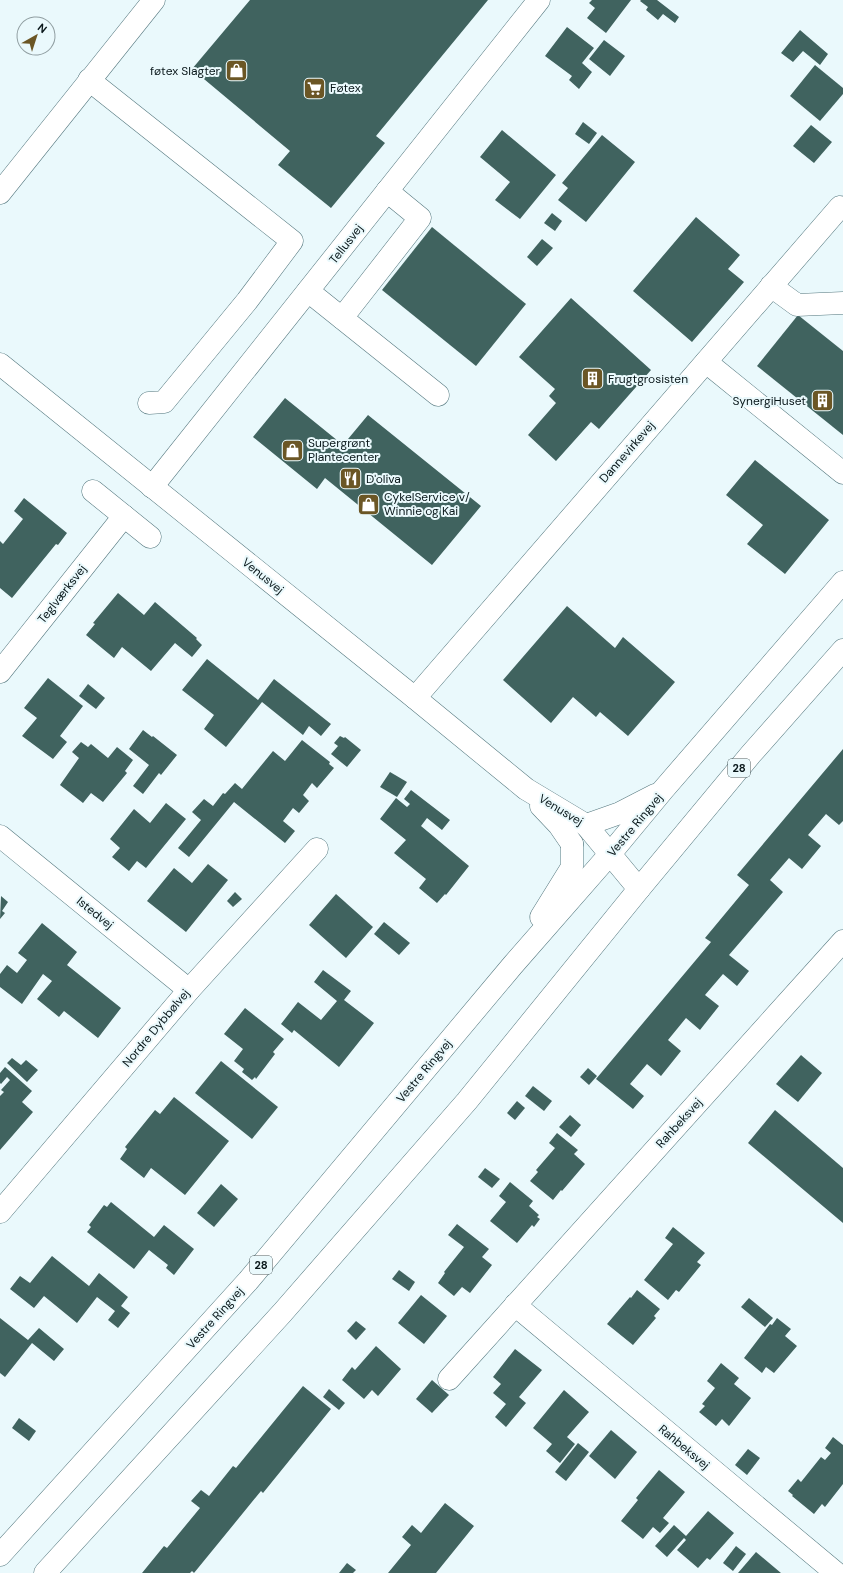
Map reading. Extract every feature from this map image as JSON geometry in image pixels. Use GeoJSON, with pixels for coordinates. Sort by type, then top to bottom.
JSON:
{"type":"FeatureCollection","features":[{"type":"Feature","properties":{"kind":"street"},"geometry":{"type":"LineString","coordinates":[[0,193],[154,0]]}},
{"type":"Feature","properties":{"kind":"street","name":"Tellusvej"},"geometry":{"type":"LineString","coordinates":[[152,487],[538,0]]}},
{"type":"Feature","properties":{"kind":"street"},"geometry":{"type":"LineString","coordinates":[[89,80],[292,241],[247,301],[164,402],[149,403]]}},
{"type":"Feature","properties":{"kind":"street"},"geometry":{"type":"LineString","coordinates":[[342,318],[420,218],[387,191]]}},
{"type":"Feature","properties":{"kind":"street","name":"Dannevirkevej"},"geometry":{"type":"LineString","coordinates":[[415,698],[841,208]]}},
{"type":"Feature","properties":{"kind":"street"},"geometry":{"type":"LineString","coordinates":[[772,286],[797,305],[843,302]]}},
{"type":"Feature","properties":{"kind":"street"},"geometry":{"type":"LineString","coordinates":[[308,290],[438,396]]}},
{"type":"Feature","properties":{"kind":"street"},"geometry":{"type":"LineString","coordinates":[[706,362],[843,473]]}},
{"type":"Feature","properties":{"kind":"street","name":"Venusvej"},"geometry":{"type":"LineString","coordinates":[[0,364],[526,788],[586,825],[639,889]]}},
{"type":"Feature","properties":{"kind":"street"},"geometry":{"type":"LineString","coordinates":[[93,491],[150,537]]}},
{"type":"Feature","properties":{"kind":"street","name":"Teglværksvej"},"geometry":{"type":"LineString","coordinates":[[0,672],[124,516]]}},
{"type":"Feature","properties":{"kind":"street","name":"Vestre Ringvej"},"geometry":{"type":"LineString","coordinates":[[0,1555],[248,1281],[512,966],[843,582]]}},
{"type":"Feature","properties":{"kind":"street","name":"28"},"geometry":{"type":"LineString","coordinates":[[45,1573],[283,1312],[451,1119],[751,754],[843,650]]}},
{"type":"Feature","properties":{"kind":"street","name":"Venusvej"},"geometry":{"type":"LineString","coordinates":[[512,966],[572,867],[572,844],[559,825],[526,788]]}},
{"type":"Feature","properties":{"kind":"street","name":"28"},"geometry":{"type":"LineString","coordinates":[[586,825],[620,813],[664,790]]}},
{"type":"Feature","properties":{"kind":"street","name":"Istedvej"},"geometry":{"type":"LineString","coordinates":[[0,836],[189,990]]}},
{"type":"Feature","properties":{"kind":"street","name":"Nordre Dybbølvej"},"geometry":{"type":"LineString","coordinates":[[0,1212],[189,990],[317,849]]}},
{"type":"Feature","properties":{"kind":"street","name":"Rahbeksvej"},"geometry":{"type":"LineString","coordinates":[[449,1379],[843,941]]}},
{"type":"Feature","properties":{"kind":"street","name":"Rahbeksvej"},"geometry":{"type":"LineString","coordinates":[[515,1305],[836,1573]]}},
{"type":"Feature","properties":{"kind":"building","name":"Føtex"},"geometry":{"type":"Polygon","coordinates":[[[250,0],[488,0],[376,136],[385,143],[331,208],[278,165],[290,151],[192,69],[250,0]]]}},
{"type":"Feature","properties":{"kind":"building"},"geometry":{"type":"Polygon","coordinates":[[[592,0],[631,0],[606,33],[587,18],[595,8],[589,3],[592,0]]]}},
{"type":"Feature","properties":{"kind":"building"},"geometry":{"type":"Polygon","coordinates":[[[657,0],[679,17],[675,23],[663,14],[658,20],[646,10],[648,7],[640,1],[657,0]]]}},
{"type":"Feature","properties":{"kind":"building"},"geometry":{"type":"Polygon","coordinates":[[[567,27],[594,48],[582,63],[592,72],[579,89],[569,80],[572,76],[545,56],[567,27]]]}},
{"type":"Feature","properties":{"kind":"building"},"geometry":{"type":"Polygon","coordinates":[[[800,30],[828,54],[820,65],[803,51],[793,62],[781,53],[800,30]]]}},
{"type":"Feature","properties":{"kind":"building"},"geometry":{"type":"Polygon","coordinates":[[[604,40],[625,56],[610,76],[589,59],[604,40]]]}},
{"type":"Feature","properties":{"kind":"building"},"geometry":{"type":"Polygon","coordinates":[[[815,65],[843,88],[843,94],[820,121],[790,96],[815,65]]]}},
{"type":"Feature","properties":{"kind":"building"},"geometry":{"type":"Polygon","coordinates":[[[583,122],[597,133],[589,144],[575,134],[583,122]]]}},
{"type":"Feature","properties":{"kind":"building"},"geometry":{"type":"Polygon","coordinates":[[[811,125],[832,142],[814,163],[793,146],[811,125]]]}},
{"type":"Feature","properties":{"kind":"building"},"geometry":{"type":"Polygon","coordinates":[[[502,130],[556,175],[520,219],[495,200],[510,182],[480,157],[502,130]]]}},
{"type":"Feature","properties":{"kind":"building"},"geometry":{"type":"Polygon","coordinates":[[[602,135],[635,162],[586,222],[558,200],[568,188],[562,183],[602,135]]]}},
{"type":"Feature","properties":{"kind":"building"},"geometry":{"type":"Polygon","coordinates":[[[552,213],[562,221],[555,231],[544,223],[552,213]]]}},
{"type":"Feature","properties":{"kind":"building"},"geometry":{"type":"Polygon","coordinates":[[[696,217],[740,255],[728,269],[744,282],[692,342],[633,291],[696,217]]]}},
{"type":"Feature","properties":{"kind":"building"},"geometry":{"type":"Polygon","coordinates":[[[432,227],[526,304],[476,366],[382,290],[432,227]]]}},
{"type":"Feature","properties":{"kind":"building"},"geometry":{"type":"Polygon","coordinates":[[[542,239],[553,248],[537,266],[527,257],[542,239]]]}},
{"type":"Feature","properties":{"kind":"building","name":"Frugtgrosisten"},"geometry":{"type":"Polygon","coordinates":[[[571,298],[651,370],[599,429],[591,422],[556,461],[528,435],[556,403],[549,396],[555,389],[519,357],[571,298]]]}},
{"type":"Feature","properties":{"kind":"building","name":"SynergiHuset"},"geometry":{"type":"Polygon","coordinates":[[[798,315],[843,351],[843,435],[757,366],[798,315]]]}},
{"type":"Feature","properties":{"kind":"building"},"geometry":{"type":"Polygon","coordinates":[[[285,398],[343,445],[368,415],[481,506],[432,565],[325,478],[317,489],[253,437],[285,398]]]}},
{"type":"Feature","properties":{"kind":"building"},"geometry":{"type":"Polygon","coordinates":[[[755,460],[829,520],[785,574],[747,544],[763,525],[726,495],[755,460]]]}},
{"type":"Feature","properties":{"kind":"building"},"geometry":{"type":"Polygon","coordinates":[[[24,498],[67,533],[58,545],[56,544],[12,598],[0,588],[0,541],[3,544],[23,519],[14,511],[24,498]]]}},
{"type":"Feature","properties":{"kind":"building"},"geometry":{"type":"Polygon","coordinates":[[[118,593],[144,615],[155,602],[197,638],[196,639],[202,645],[192,657],[175,643],[151,671],[122,647],[114,658],[86,635],[95,624],[93,623],[118,593]]]}},
{"type":"Feature","properties":{"kind":"building"},"geometry":{"type":"Polygon","coordinates":[[[567,606],[615,648],[623,637],[675,682],[628,736],[600,712],[596,717],[573,697],[551,723],[503,680],[567,606]]]}},
{"type":"Feature","properties":{"kind":"building"},"geometry":{"type":"Polygon","coordinates":[[[207,659],[258,700],[274,679],[331,724],[321,736],[309,726],[303,735],[262,702],[226,747],[204,729],[214,715],[182,690],[207,659]]]}},
{"type":"Feature","properties":{"kind":"building"},"geometry":{"type":"Polygon","coordinates":[[[48,678],[83,706],[60,736],[67,742],[53,759],[22,736],[37,718],[24,708],[48,678]]]}},
{"type":"Feature","properties":{"kind":"building"},"geometry":{"type":"Polygon","coordinates":[[[88,684],[105,698],[96,709],[79,696],[88,684]]]}},
{"type":"Feature","properties":{"kind":"building"},"geometry":{"type":"Polygon","coordinates":[[[143,730],[177,755],[161,775],[159,773],[143,794],[133,786],[149,765],[129,749],[143,730]]]}},
{"type":"Feature","properties":{"kind":"building"},"geometry":{"type":"Polygon","coordinates":[[[340,736],[345,737],[361,750],[347,767],[331,754],[338,746],[334,743],[340,736]]]}},
{"type":"Feature","properties":{"kind":"building"},"geometry":{"type":"Polygon","coordinates":[[[302,740],[330,762],[329,764],[334,768],[317,788],[312,783],[303,795],[309,801],[299,813],[293,808],[283,821],[295,831],[285,843],[234,802],[189,857],[178,848],[201,820],[192,812],[204,799],[213,806],[223,793],[225,794],[235,783],[242,789],[273,751],[285,761],[302,740]]]}},
{"type":"Feature","properties":{"kind":"building"},"geometry":{"type":"Polygon","coordinates":[[[81,742],[88,747],[91,744],[108,758],[117,747],[133,760],[125,771],[127,773],[103,802],[91,793],[83,803],[60,785],[79,758],[72,752],[81,742]]]}},
{"type":"Feature","properties":{"kind":"building"},"geometry":{"type":"Polygon","coordinates":[[[843,749],[843,821],[839,825],[826,814],[808,835],[821,846],[802,869],[789,858],[770,880],[783,892],[729,955],[749,971],[737,986],[723,974],[705,995],[719,1006],[700,1030],[686,1018],[668,1040],[681,1051],[661,1076],[647,1064],[630,1084],[644,1096],[633,1109],[596,1079],[711,942],[705,938],[749,885],[737,875],[843,749]]]}},
{"type":"Feature","properties":{"kind":"building"},"geometry":{"type":"Polygon","coordinates":[[[390,772],[407,782],[397,797],[380,787],[390,772]]]}},
{"type":"Feature","properties":{"kind":"building"},"geometry":{"type":"Polygon","coordinates":[[[411,790],[450,820],[442,830],[427,818],[421,826],[469,866],[446,895],[445,894],[437,903],[419,888],[426,879],[394,853],[406,840],[380,819],[396,798],[407,807],[410,804],[404,799],[411,790]]]}},
{"type":"Feature","properties":{"kind":"building"},"geometry":{"type":"Polygon","coordinates":[[[166,803],[186,819],[146,868],[137,861],[129,871],[112,857],[120,848],[110,839],[134,809],[150,823],[166,803]]]}},
{"type":"Feature","properties":{"kind":"building"},"geometry":{"type":"Polygon","coordinates":[[[208,864],[228,880],[186,932],[147,901],[174,868],[192,883],[208,864]]]}},
{"type":"Feature","properties":{"kind":"building"},"geometry":{"type":"Polygon","coordinates":[[[235,892],[242,899],[233,907],[227,901],[235,892]]]}},
{"type":"Feature","properties":{"kind":"building"},"geometry":{"type":"Polygon","coordinates":[[[336,894],[373,927],[346,958],[309,925],[336,894]]]}},
{"type":"Feature","properties":{"kind":"building"},"geometry":{"type":"Polygon","coordinates":[[[1,896],[8,902],[2,911],[5,913],[0,919],[1,896]]]}},
{"type":"Feature","properties":{"kind":"building"},"geometry":{"type":"Polygon","coordinates":[[[384,922],[410,943],[399,955],[374,934],[384,922]]]}},
{"type":"Feature","properties":{"kind":"building"},"geometry":{"type":"Polygon","coordinates":[[[42,923],[77,952],[67,965],[121,1008],[98,1038],[64,1011],[59,1017],[37,999],[52,981],[43,974],[22,1004],[0,987],[0,974],[7,965],[17,973],[27,960],[18,953],[42,923]]]}},
{"type":"Feature","properties":{"kind":"building"},"geometry":{"type":"Polygon","coordinates":[[[323,970],[351,991],[344,1000],[374,1023],[339,1067],[294,1030],[292,1033],[281,1024],[298,1002],[321,1020],[337,1001],[314,982],[323,970]]]}},
{"type":"Feature","properties":{"kind":"building"},"geometry":{"type":"Polygon","coordinates":[[[245,1008],[284,1039],[273,1052],[275,1054],[256,1079],[255,1077],[252,1080],[242,1072],[244,1069],[234,1061],[243,1049],[224,1034],[245,1008]]]}},
{"type":"Feature","properties":{"kind":"building"},"geometry":{"type":"Polygon","coordinates":[[[801,1055],[822,1073],[798,1102],[776,1084],[801,1055]]]}},
{"type":"Feature","properties":{"kind":"building"},"geometry":{"type":"Polygon","coordinates":[[[12,1058],[21,1065],[26,1060],[38,1070],[27,1082],[7,1063],[12,1058]]]}},
{"type":"Feature","properties":{"kind":"building"},"geometry":{"type":"Polygon","coordinates":[[[221,1061],[278,1107],[252,1139],[195,1093],[221,1061]]]}},
{"type":"Feature","properties":{"kind":"building"},"geometry":{"type":"Polygon","coordinates":[[[5,1067],[32,1091],[22,1102],[33,1112],[0,1150],[0,1096],[4,1092],[1,1090],[10,1080],[7,1077],[1,1084],[0,1083],[0,1073],[5,1067]]]}},
{"type":"Feature","properties":{"kind":"building"},"geometry":{"type":"Polygon","coordinates":[[[588,1068],[597,1076],[589,1085],[580,1077],[588,1068]]]}},
{"type":"Feature","properties":{"kind":"building"},"geometry":{"type":"Polygon","coordinates":[[[533,1086],[552,1101],[544,1111],[525,1096],[533,1086]]]}},
{"type":"Feature","properties":{"kind":"building"},"geometry":{"type":"Polygon","coordinates":[[[174,1097],[229,1141],[185,1195],[151,1168],[144,1178],[120,1159],[127,1149],[125,1147],[155,1110],[160,1114],[174,1097]]]}},
{"type":"Feature","properties":{"kind":"building"},"geometry":{"type":"Polygon","coordinates":[[[517,1101],[525,1108],[515,1120],[507,1113],[517,1101]]]}},
{"type":"Feature","properties":{"kind":"building"},"geometry":{"type":"Polygon","coordinates":[[[775,1110],[843,1168],[843,1223],[748,1143],[775,1110]]]}},
{"type":"Feature","properties":{"kind":"building"},"geometry":{"type":"Polygon","coordinates":[[[570,1115],[581,1125],[571,1137],[559,1127],[570,1115]]]}},
{"type":"Feature","properties":{"kind":"building"},"geometry":{"type":"Polygon","coordinates":[[[557,1133],[578,1150],[574,1154],[585,1164],[553,1200],[530,1181],[538,1172],[536,1170],[555,1148],[549,1143],[557,1133]]]}},
{"type":"Feature","properties":{"kind":"building"},"geometry":{"type":"Polygon","coordinates":[[[485,1168],[500,1179],[492,1188],[478,1177],[485,1168]]]}},
{"type":"Feature","properties":{"kind":"building"},"geometry":{"type":"Polygon","coordinates":[[[510,1182],[533,1201],[529,1206],[539,1215],[537,1217],[540,1219],[534,1227],[532,1225],[517,1243],[490,1221],[506,1202],[499,1196],[510,1182]]]}},
{"type":"Feature","properties":{"kind":"building"},"geometry":{"type":"Polygon","coordinates":[[[221,1184],[238,1199],[214,1227],[197,1213],[221,1184]]]}},
{"type":"Feature","properties":{"kind":"building"},"geometry":{"type":"Polygon","coordinates":[[[111,1202],[154,1237],[164,1225],[194,1249],[174,1275],[166,1268],[168,1265],[149,1250],[134,1269],[87,1232],[91,1227],[89,1225],[104,1205],[107,1207],[111,1202]]]}},
{"type":"Feature","properties":{"kind":"building"},"geometry":{"type":"Polygon","coordinates":[[[457,1224],[489,1249],[482,1257],[492,1265],[470,1293],[462,1287],[454,1296],[438,1283],[445,1273],[444,1272],[464,1247],[448,1235],[457,1224]]]}},
{"type":"Feature","properties":{"kind":"building"},"geometry":{"type":"Polygon","coordinates":[[[673,1227],[705,1253],[697,1262],[701,1265],[679,1292],[676,1290],[668,1300],[644,1280],[673,1244],[665,1238],[673,1227]]]}},
{"type":"Feature","properties":{"kind":"building"},"geometry":{"type":"Polygon","coordinates":[[[52,1256],[89,1286],[99,1273],[128,1297],[121,1306],[130,1313],[118,1328],[108,1320],[115,1311],[97,1297],[77,1323],[44,1296],[34,1308],[10,1289],[20,1276],[30,1283],[52,1256]]]}},
{"type":"Feature","properties":{"kind":"building"},"geometry":{"type":"Polygon","coordinates":[[[399,1270],[415,1282],[409,1291],[392,1279],[399,1270]]]}},
{"type":"Feature","properties":{"kind":"building"},"geometry":{"type":"Polygon","coordinates":[[[637,1290],[660,1309],[654,1316],[656,1318],[633,1345],[607,1324],[637,1290]]]}},
{"type":"Feature","properties":{"kind":"building"},"geometry":{"type":"Polygon","coordinates":[[[421,1295],[447,1316],[424,1344],[398,1323],[421,1295]]]}},
{"type":"Feature","properties":{"kind":"building"},"geometry":{"type":"Polygon","coordinates":[[[749,1298],[773,1318],[765,1327],[741,1307],[749,1298]]]}},
{"type":"Feature","properties":{"kind":"building"},"geometry":{"type":"Polygon","coordinates":[[[0,1318],[28,1340],[39,1328],[64,1349],[54,1361],[32,1343],[5,1377],[0,1373],[0,1318]]]}},
{"type":"Feature","properties":{"kind":"building"},"geometry":{"type":"Polygon","coordinates":[[[777,1318],[791,1329],[785,1336],[797,1346],[774,1373],[766,1367],[762,1373],[744,1358],[770,1324],[772,1325],[777,1318]]]}},
{"type":"Feature","properties":{"kind":"building"},"geometry":{"type":"Polygon","coordinates":[[[356,1321],[366,1329],[356,1340],[347,1331],[356,1321]]]}},
{"type":"Feature","properties":{"kind":"building"},"geometry":{"type":"Polygon","coordinates":[[[376,1346],[401,1369],[378,1396],[372,1390],[364,1399],[342,1380],[352,1367],[355,1370],[376,1346]]]}},
{"type":"Feature","properties":{"kind":"building"},"geometry":{"type":"Polygon","coordinates":[[[515,1349],[542,1370],[519,1397],[526,1403],[506,1427],[495,1417],[506,1404],[493,1393],[501,1384],[493,1377],[515,1349]]]}},
{"type":"Feature","properties":{"kind":"building"},"geometry":{"type":"Polygon","coordinates":[[[721,1363],[739,1378],[734,1384],[751,1398],[729,1426],[722,1419],[716,1426],[699,1412],[705,1406],[702,1404],[715,1388],[707,1381],[721,1363]]]}},
{"type":"Feature","properties":{"kind":"building"},"geometry":{"type":"Polygon","coordinates":[[[432,1380],[449,1395],[432,1413],[416,1399],[432,1380]]]}},
{"type":"Feature","properties":{"kind":"building"},"geometry":{"type":"Polygon","coordinates":[[[303,1386],[331,1409],[263,1493],[261,1491],[194,1573],[192,1571],[190,1573],[142,1573],[164,1546],[167,1548],[200,1508],[191,1501],[201,1490],[209,1496],[233,1466],[236,1468],[303,1386]]]}},
{"type":"Feature","properties":{"kind":"building"},"geometry":{"type":"Polygon","coordinates":[[[329,1389],[345,1403],[339,1410],[323,1397],[329,1389]]]}},
{"type":"Feature","properties":{"kind":"building"},"geometry":{"type":"Polygon","coordinates":[[[564,1390],[589,1412],[567,1437],[575,1444],[560,1463],[546,1451],[552,1444],[533,1428],[564,1390]]]}},
{"type":"Feature","properties":{"kind":"building"},"geometry":{"type":"Polygon","coordinates":[[[19,1418],[36,1431],[29,1441],[12,1428],[19,1418]]]}},
{"type":"Feature","properties":{"kind":"building"},"geometry":{"type":"Polygon","coordinates":[[[611,1430],[637,1452],[615,1479],[589,1456],[611,1430]]]}},
{"type":"Feature","properties":{"kind":"building"},"geometry":{"type":"Polygon","coordinates":[[[833,1437],[843,1445],[843,1484],[825,1507],[822,1504],[814,1514],[788,1491],[798,1479],[801,1482],[821,1457],[825,1460],[831,1453],[825,1448],[833,1437]]]}},
{"type":"Feature","properties":{"kind":"building"},"geometry":{"type":"Polygon","coordinates":[[[578,1443],[589,1452],[566,1481],[555,1472],[578,1443]]]}},
{"type":"Feature","properties":{"kind":"building"},"geometry":{"type":"Polygon","coordinates":[[[748,1449],[760,1458],[747,1475],[735,1465],[748,1449]]]}},
{"type":"Feature","properties":{"kind":"building"},"geometry":{"type":"Polygon","coordinates":[[[659,1470],[685,1492],[663,1518],[669,1523],[660,1533],[653,1527],[643,1539],[621,1521],[638,1500],[636,1498],[659,1470]]]}},
{"type":"Feature","properties":{"kind":"building"},"geometry":{"type":"Polygon","coordinates":[[[445,1503],[474,1526],[436,1573],[388,1573],[411,1545],[402,1537],[412,1525],[421,1533],[445,1503]]]}},
{"type":"Feature","properties":{"kind":"building"},"geometry":{"type":"Polygon","coordinates":[[[708,1511],[734,1533],[710,1560],[707,1558],[698,1568],[677,1550],[686,1540],[684,1538],[667,1557],[655,1546],[674,1525],[686,1536],[708,1511]]]}},
{"type":"Feature","properties":{"kind":"building"},"geometry":{"type":"Polygon","coordinates":[[[736,1546],[746,1554],[733,1571],[723,1563],[736,1546]]]}},
{"type":"Feature","properties":{"kind":"building"},"geometry":{"type":"Polygon","coordinates":[[[756,1552],[781,1573],[738,1573],[756,1552]]]}},
{"type":"Feature","properties":{"kind":"building"},"geometry":{"type":"Polygon","coordinates":[[[347,1563],[356,1570],[353,1573],[339,1573],[347,1563]]]}},
{"type":"Feature","properties":{"kind":"place","name":"føtex Slagter"},"geometry":{"type":"Point","coordinates":[236,71]}},
{"type":"Feature","properties":{"kind":"place","name":"Føtex"},"geometry":{"type":"Point","coordinates":[315,88]}},
{"type":"Feature","properties":{"kind":"place","name":"Frugtgrosisten"},"geometry":{"type":"Point","coordinates":[593,379]}},
{"type":"Feature","properties":{"kind":"place","name":"SynergiHuset"},"geometry":{"type":"Point","coordinates":[822,401]}},
{"type":"Feature","properties":{"kind":"place","name":"Supergrønt Plantecenter"},"geometry":{"type":"Point","coordinates":[293,450]}},
{"type":"Feature","properties":{"kind":"place","name":"D'oliva"},"geometry":{"type":"Point","coordinates":[350,479]}},
{"type":"Feature","properties":{"kind":"place","name":"CykelService v/ Winnie og Kai"},"geometry":{"type":"Point","coordinates":[369,504]}}]}
